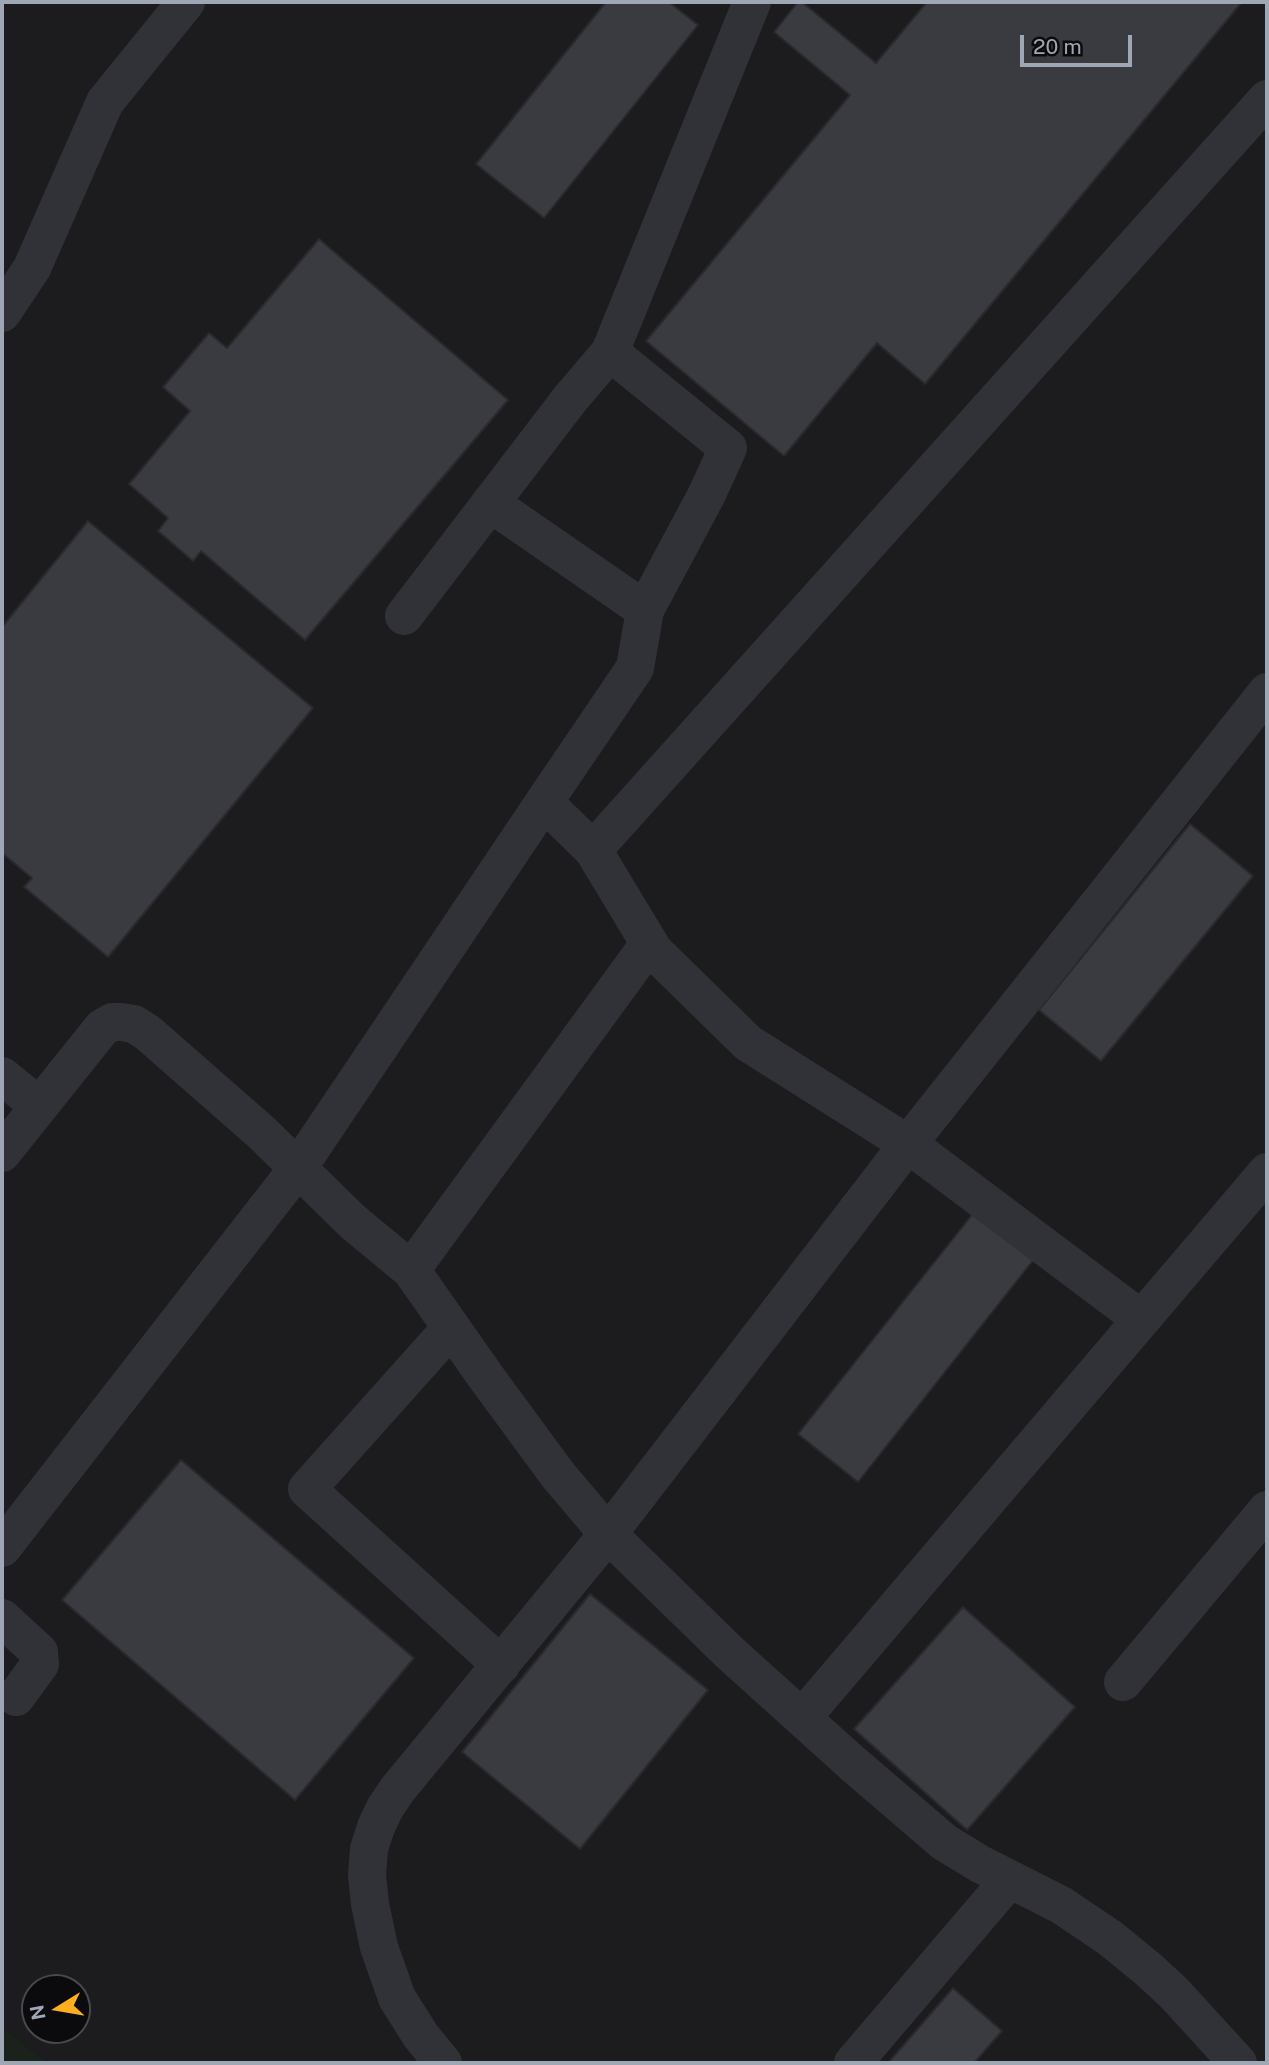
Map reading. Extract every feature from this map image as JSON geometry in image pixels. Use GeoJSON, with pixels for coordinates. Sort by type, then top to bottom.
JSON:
{"type":"FeatureCollection","features":[{"type":"Feature","properties":{"kind":"lane"},"geometry":{"type":"LineString","coordinates":[[2,313],[32,268],[105,102],[186,2]]}},
{"type":"Feature","properties":{"kind":"lane"},"geometry":{"type":"LineString","coordinates":[[404,616],[570,399],[610,352],[752,2]]}},
{"type":"Feature","properties":{"kind":"lane"},"geometry":{"type":"LineString","coordinates":[[593,850],[1267,99]]}},
{"type":"Feature","properties":{"kind":"lane"},"geometry":{"type":"LineString","coordinates":[[2,1548],[298,1168],[635,668],[645,610],[707,494],[728,448],[610,352]]}},
{"type":"Feature","properties":{"kind":"lane"},"geometry":{"type":"LineString","coordinates":[[491,503],[645,610]]}},
{"type":"Feature","properties":{"kind":"lane"},"geometry":{"type":"LineString","coordinates":[[443,2063],[421,2036],[397,1998],[379,1947],[367,1875],[369,1849],[380,1818],[397,1790],[608,1534],[908,1144],[1267,692]]}},
{"type":"Feature","properties":{"kind":"lane"},"geometry":{"type":"LineString","coordinates":[[544,802],[593,850],[654,951],[748,1043],[908,1144],[1141,1319]]}},
{"type":"Feature","properties":{"kind":"lane"},"geometry":{"type":"LineString","coordinates":[[411,1270],[649,944]]}},
{"type":"Feature","properties":{"kind":"lane"},"geometry":{"type":"LineString","coordinates":[[2,1153],[102,1028],[112,1022],[121,1022],[134,1024],[148,1033],[261,1132],[353,1222],[411,1270],[558,1475],[608,1534],[730,1653],[944,1842],[1009,1880],[1061,1905],[1110,1938],[1174,1993],[1238,2063]]}},
{"type":"Feature","properties":{"kind":"lane"},"geometry":{"type":"LineString","coordinates":[[2,1076],[39,1106]]}},
{"type":"Feature","properties":{"kind":"lane"},"geometry":{"type":"LineString","coordinates":[[802,1718],[1267,1172]]}},
{"type":"Feature","properties":{"kind":"lane"},"geometry":{"type":"LineString","coordinates":[[452,1328],[307,1489],[501,1665]]}},
{"type":"Feature","properties":{"kind":"lane"},"geometry":{"type":"LineString","coordinates":[[1124,1682],[1267,1510]]}},
{"type":"Feature","properties":{"kind":"lane"},"geometry":{"type":"LineString","coordinates":[[2,1618],[39,1652],[40,1664],[16,1697]]}},
{"type":"Feature","properties":{"kind":"lane"},"geometry":{"type":"LineString","coordinates":[[853,2063],[1009,1880]]}},
{"type":"Feature","properties":{"kind":"shaded area"},"geometry":{"type":"Polygon","coordinates":[[[2,2],[1267,2],[1267,2063],[2,2063],[2,2]]]}},
{"type":"Feature","properties":{"kind":"shaded area"},"geometry":{"type":"Polygon","coordinates":[[[2,2028],[47,2063],[2,2063],[2,2028]]]}},
{"type":"Feature","properties":{"kind":"building"},"geometry":{"type":"Polygon","coordinates":[[[606,2],[669,2],[698,25],[544,218],[476,164],[606,2]]]}},
{"type":"Feature","properties":{"kind":"building"},"geometry":{"type":"Polygon","coordinates":[[[798,2],[802,2],[876,63],[927,2],[1242,2],[925,384],[877,343],[784,456],[646,341],[850,95],[774,32],[798,2]]]}},
{"type":"Feature","properties":{"kind":"building"},"geometry":{"type":"Polygon","coordinates":[[[319,239],[508,400],[305,640],[201,551],[193,561],[158,531],[168,518],[129,484],[190,411],[163,387],[209,333],[227,348],[319,239]]]}},
{"type":"Feature","properties":{"kind":"building"},"geometry":{"type":"Polygon","coordinates":[[[88,521],[313,708],[108,957],[24,887],[32,878],[2,853],[2,627],[88,521]]]}},
{"type":"Feature","properties":{"kind":"building"},"geometry":{"type":"Polygon","coordinates":[[[1190,824],[1253,876],[1101,1061],[1039,1010],[1190,824]]]}},
{"type":"Feature","properties":{"kind":"building"},"geometry":{"type":"Polygon","coordinates":[[[979,1206],[1038,1254],[858,1482],[798,1434],[979,1206]]]}},
{"type":"Feature","properties":{"kind":"building"},"geometry":{"type":"Polygon","coordinates":[[[181,1460],[414,1658],[295,1800],[62,1600],[181,1460]]]}},
{"type":"Feature","properties":{"kind":"building"},"geometry":{"type":"Polygon","coordinates":[[[590,1594],[708,1690],[580,1849],[462,1752],[590,1594]]]}},
{"type":"Feature","properties":{"kind":"building"},"geometry":{"type":"Polygon","coordinates":[[[963,1607],[1075,1707],[967,1830],[854,1729],[963,1607]]]}},
{"type":"Feature","properties":{"kind":"building"},"geometry":{"type":"Polygon","coordinates":[[[953,1988],[1002,2031],[974,2063],[888,2063],[953,1988]]]}}]}
